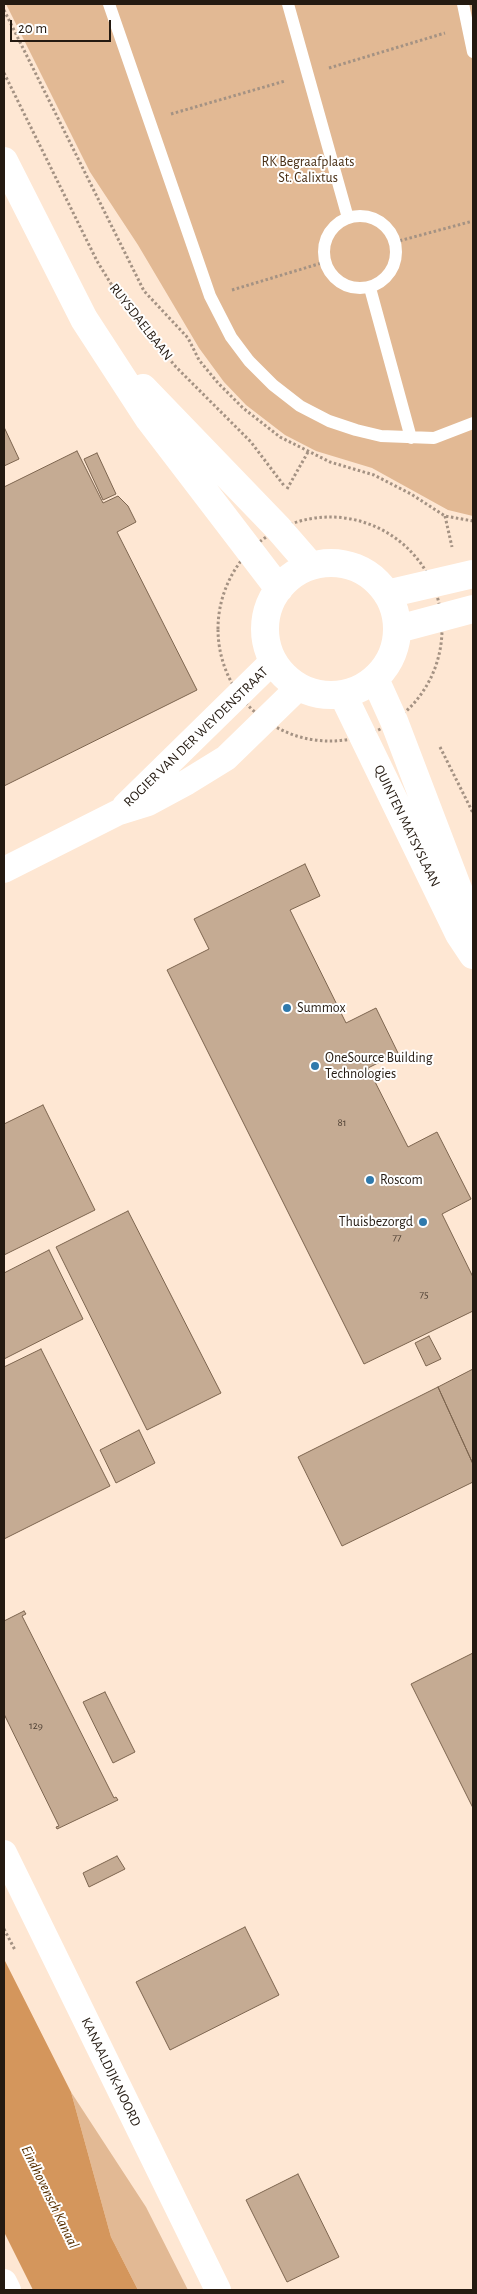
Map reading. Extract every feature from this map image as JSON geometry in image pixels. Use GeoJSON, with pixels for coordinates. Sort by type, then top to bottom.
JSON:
{"type":"FeatureCollection","features":[{"type":"Feature","properties":{"kind":"street"},"geometry":{"type":"LineString","coordinates":[[4,160],[71,296],[149,418],[279,589]]}},
{"type":"Feature","properties":{"kind":"street"},"geometry":{"type":"LineString","coordinates":[[109,355],[166,410],[311,566]]}},
{"type":"Feature","properties":{"kind":"street"},"geometry":{"type":"LineString","coordinates":[[333,563],[354,567],[373,578],[387,594],[395,611],[398,629],[392,656],[375,679],[360,689],[343,695],[320,695],[299,687],[284,676],[273,661],[266,636],[267,611],[279,589],[293,575],[311,566],[333,563]]}},
{"type":"Feature","properties":{"kind":"street"},"geometry":{"type":"LineString","coordinates":[[387,594],[473,574]]}},
{"type":"Feature","properties":{"kind":"street"},"geometry":{"type":"LineString","coordinates":[[398,629],[473,609]]}},
{"type":"Feature","properties":{"kind":"street","name":"ROGIER VAN DER WEYDENSTRAAT"},"geometry":{"type":"LineString","coordinates":[[119,812],[273,661]]}},
{"type":"Feature","properties":{"kind":"street","name":"QUINTEN MATSYSLAAN"},"geometry":{"type":"LineString","coordinates":[[375,679],[394,721],[473,928]]}},
{"type":"Feature","properties":{"kind":"street","name":"ROGIER VAN DER WEYDENSTRAAT"},"geometry":{"type":"LineString","coordinates":[[4,870],[119,812],[148,803],[188,782],[226,758],[299,687]]}},
{"type":"Feature","properties":{"kind":"street","name":"QUINTEN MATSYSLAAN"},"geometry":{"type":"LineString","coordinates":[[343,695],[459,934],[473,955]]}},
{"type":"Feature","properties":{"kind":"street","name":"KANAALDIJK-NOORD"},"geometry":{"type":"LineString","coordinates":[[4,1853],[218,2290]]}},
{"type":"Feature","properties":{"kind":"street"},"geometry":{"type":"LineString","coordinates":[[4,2282],[8,2290]]}},
{"type":"Feature","properties":{"kind":"lane"},"geometry":{"type":"LineString","coordinates":[[109,4],[210,296],[231,337],[249,360],[273,385],[300,406],[329,421],[356,430],[411,438],[434,438],[473,423]]}},
{"type":"Feature","properties":{"kind":"lane"},"geometry":{"type":"LineString","coordinates":[[288,4],[348,218]]}},
{"type":"Feature","properties":{"kind":"lane"},"geometry":{"type":"LineString","coordinates":[[462,4],[473,52]]}},
{"type":"Feature","properties":{"kind":"lane"},"geometry":{"type":"LineString","coordinates":[[348,218],[371,218],[381,223],[390,232],[395,242],[396,254],[389,275],[381,283],[370,288],[347,287],[330,273],[325,262],[326,240],[338,223],[348,218]]}},
{"type":"Feature","properties":{"kind":"lane"},"geometry":{"type":"LineString","coordinates":[[370,288],[411,438]]}},
{"type":"Feature","properties":{"kind":"path","name":"RUYSDAELBAAN"},"geometry":{"type":"LineString","coordinates":[[4,73],[97,261],[124,305],[176,367],[251,442],[291,496]]}},
{"type":"Feature","properties":{"kind":"path"},"geometry":{"type":"LineString","coordinates":[[395,242],[473,221]]}},
{"type":"Feature","properties":{"kind":"path"},"geometry":{"type":"LineString","coordinates":[[210,296],[325,262]]}},
{"type":"Feature","properties":{"kind":"path"},"geometry":{"type":"LineString","coordinates":[[287,489],[308,452]]}},
{"type":"Feature","properties":{"kind":"path"},"geometry":{"type":"LineString","coordinates":[[439,745],[473,813]]}},
{"type":"Feature","properties":{"kind":"green space","name":"RK Begraafplaats St. Calixtus"},"geometry":{"type":"Polygon","coordinates":[[[6,4],[473,4],[473,516],[448,510],[372,468],[316,451],[285,435],[246,405],[224,382],[199,348],[138,245],[90,172],[6,4]]]}},
{"type":"Feature","properties":{"kind":"green space"},"geometry":{"type":"Polygon","coordinates":[[[71,2092],[146,2207],[188,2290],[138,2290],[111,2237],[71,2092]]]}},
{"type":"Feature","properties":{"kind":"water","name":"Eindhovensch Kanaal"},"geometry":{"type":"Polygon","coordinates":[[[4,1959],[71,2092],[111,2237],[138,2290],[33,2290],[4,2232],[4,1959]]]}},
{"type":"Feature","properties":{"kind":"building"},"geometry":{"type":"Polygon","coordinates":[[[4,427],[19,459],[4,466],[4,427]]]}},
{"type":"Feature","properties":{"kind":"building"},"geometry":{"type":"Polygon","coordinates":[[[77,451],[103,503],[118,496],[128,506],[136,522],[117,532],[197,690],[4,786],[4,487],[77,451]]]}},
{"type":"Feature","properties":{"kind":"building"},"geometry":{"type":"Polygon","coordinates":[[[97,453],[116,494],[103,500],[84,459],[97,453]]]}},
{"type":"Feature","properties":{"kind":"building"},"geometry":{"type":"Polygon","coordinates":[[[305,864],[320,896],[290,910],[346,1023],[376,1008],[398,1053],[368,1068],[408,1147],[437,1132],[471,1199],[442,1214],[473,1277],[473,1311],[364,1364],[167,970],[209,949],[194,919],[305,864]]]}},
{"type":"Feature","properties":{"kind":"building"},"geometry":{"type":"Polygon","coordinates":[[[43,1105],[95,1210],[4,1255],[4,1124],[43,1105]]]}},
{"type":"Feature","properties":{"kind":"building"},"geometry":{"type":"Polygon","coordinates":[[[128,1211],[221,1393],[147,1430],[56,1247],[128,1211]]]}},
{"type":"Feature","properties":{"kind":"building"},"geometry":{"type":"Polygon","coordinates":[[[49,1250],[83,1319],[4,1359],[4,1273],[49,1250]]]}},
{"type":"Feature","properties":{"kind":"building"},"geometry":{"type":"Polygon","coordinates":[[[429,1336],[441,1359],[426,1366],[415,1343],[429,1336]]]}},
{"type":"Feature","properties":{"kind":"building"},"geometry":{"type":"Polygon","coordinates":[[[41,1349],[110,1486],[4,1539],[4,1367],[41,1349]]]}},
{"type":"Feature","properties":{"kind":"building"},"geometry":{"type":"Polygon","coordinates":[[[473,1369],[473,1464],[438,1387],[473,1369]]]}},
{"type":"Feature","properties":{"kind":"building"},"geometry":{"type":"Polygon","coordinates":[[[438,1387],[473,1464],[473,1482],[342,1546],[298,1457],[438,1387]]]}},
{"type":"Feature","properties":{"kind":"building"},"geometry":{"type":"Polygon","coordinates":[[[139,1430],[155,1463],[116,1483],[100,1450],[139,1430]]]}},
{"type":"Feature","properties":{"kind":"building"},"geometry":{"type":"Polygon","coordinates":[[[24,1611],[26,1614],[22,1616],[114,1798],[116,1797],[118,1800],[57,1829],[56,1827],[59,1826],[4,1714],[4,1621],[24,1611]]]}},
{"type":"Feature","properties":{"kind":"building"},"geometry":{"type":"Polygon","coordinates":[[[473,1653],[473,1808],[411,1684],[473,1653]]]}},
{"type":"Feature","properties":{"kind":"building"},"geometry":{"type":"Polygon","coordinates":[[[105,1692],[135,1752],[113,1763],[83,1702],[105,1692]]]}},
{"type":"Feature","properties":{"kind":"building"},"geometry":{"type":"Polygon","coordinates":[[[117,1856],[125,1869],[89,1887],[83,1873],[117,1856]]]}},
{"type":"Feature","properties":{"kind":"building"},"geometry":{"type":"Polygon","coordinates":[[[245,1927],[279,1995],[170,2050],[136,1982],[245,1927]]]}},
{"type":"Feature","properties":{"kind":"building"},"geometry":{"type":"Polygon","coordinates":[[[298,2174],[339,2257],[287,2282],[246,2200],[298,2174]]]}},
{"type":"Feature","properties":{"kind":"place","name":"Summox"},"geometry":{"type":"Point","coordinates":[287,1008]}},
{"type":"Feature","properties":{"kind":"place","name":"OneSource Building Technologies"},"geometry":{"type":"Point","coordinates":[315,1066]}},
{"type":"Feature","properties":{"kind":"place","name":"Roscom"},"geometry":{"type":"Point","coordinates":[370,1180]}},
{"type":"Feature","properties":{"kind":"place","name":"Thuisbezorgd"},"geometry":{"type":"Point","coordinates":[423,1222]}}]}
